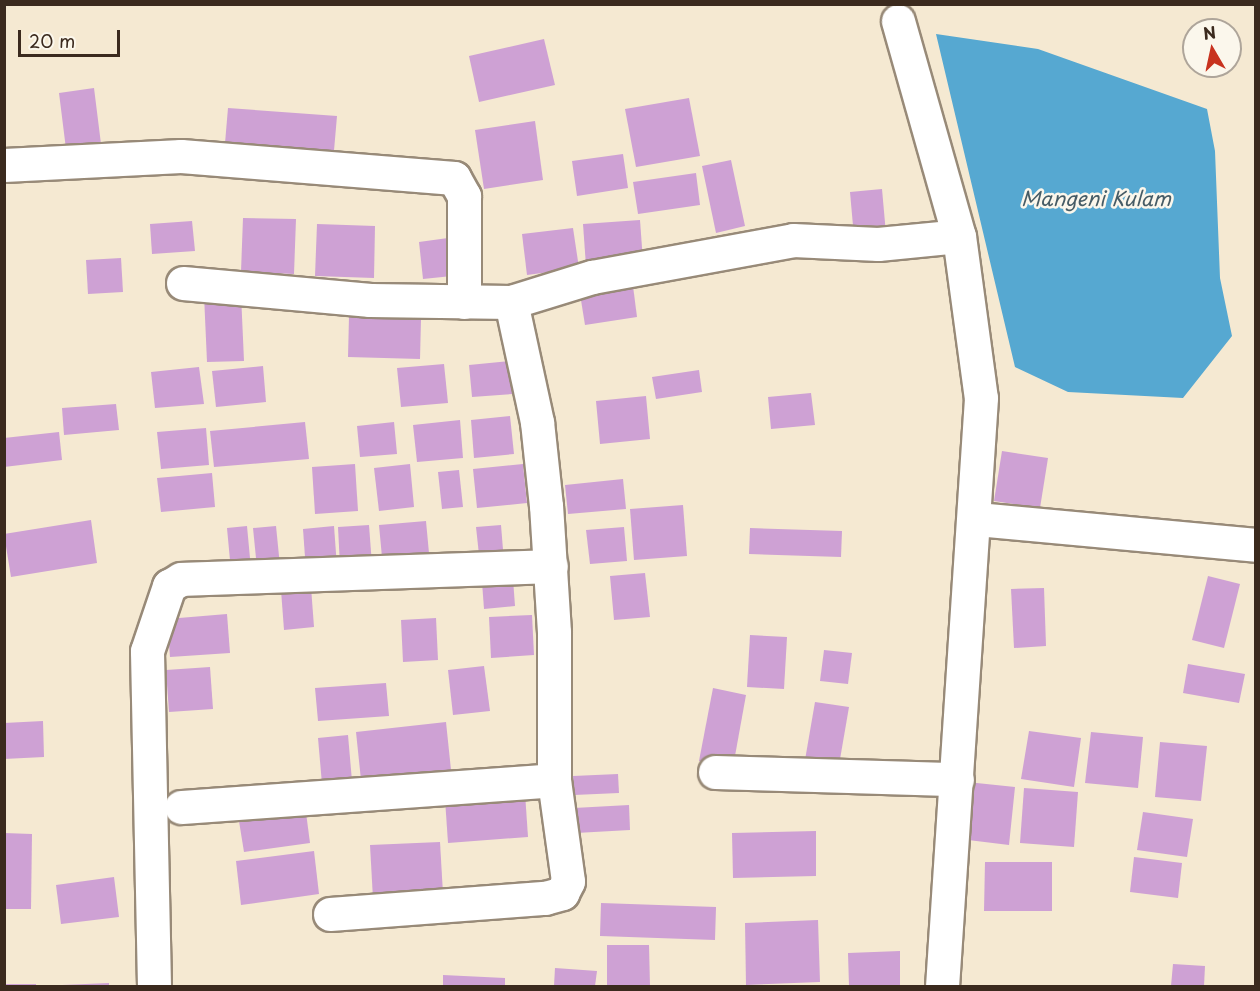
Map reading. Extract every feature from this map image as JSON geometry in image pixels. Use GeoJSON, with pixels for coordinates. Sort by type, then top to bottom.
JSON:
{"type":"FeatureCollection","features":[{"type":"Feature","properties":{"kind":"street"},"geometry":{"type":"LineString","coordinates":[[898,21],[959,236],[979,364],[977,519],[942,987]]}},
{"type":"Feature","properties":{"kind":"street"},"geometry":{"type":"LineString","coordinates":[[4,165],[181,156],[454,178],[464,196],[464,302]]}},
{"type":"Feature","properties":{"kind":"street"},"geometry":{"type":"LineString","coordinates":[[183,283],[370,300],[510,302],[592,277],[793,240],[878,244],[959,236]]}},
{"type":"Feature","properties":{"kind":"street"},"geometry":{"type":"LineString","coordinates":[[330,914],[562,893],[568,881],[554,780],[551,566],[537,422],[510,302]]}},
{"type":"Feature","properties":{"kind":"street"},"geometry":{"type":"LineString","coordinates":[[977,519],[1256,545]]}},
{"type":"Feature","properties":{"kind":"street"},"geometry":{"type":"LineString","coordinates":[[154,987],[147,651],[169,586],[181,579],[551,566]]}},
{"type":"Feature","properties":{"kind":"street"},"geometry":{"type":"LineString","coordinates":[[715,772],[957,779]]}},
{"type":"Feature","properties":{"kind":"street"},"geometry":{"type":"LineString","coordinates":[[181,807],[554,780]]}},
{"type":"Feature","properties":{"kind":"water","name":"Mangeni Kulam"},"geometry":{"type":"Polygon","coordinates":[[[936,34],[1038,49],[1207,109],[1215,151],[1220,278],[1232,336],[1183,398],[1068,392],[1015,367],[936,34]]]}},
{"type":"Feature","properties":{"kind":"building"},"geometry":{"type":"Polygon","coordinates":[[[544,39],[555,85],[479,102],[469,56],[544,39]]]}},
{"type":"Feature","properties":{"kind":"building"},"geometry":{"type":"Polygon","coordinates":[[[94,88],[101,144],[66,149],[59,93],[94,88]]]}},
{"type":"Feature","properties":{"kind":"building"},"geometry":{"type":"Polygon","coordinates":[[[689,98],[700,156],[636,167],[625,109],[689,98]]]}},
{"type":"Feature","properties":{"kind":"building"},"geometry":{"type":"Polygon","coordinates":[[[228,108],[337,116],[333,162],[224,155],[228,108]]]}},
{"type":"Feature","properties":{"kind":"building"},"geometry":{"type":"Polygon","coordinates":[[[535,121],[543,180],[484,189],[475,130],[535,121]]]}},
{"type":"Feature","properties":{"kind":"building"},"geometry":{"type":"Polygon","coordinates":[[[623,154],[628,188],[577,196],[572,161],[623,154]]]}},
{"type":"Feature","properties":{"kind":"building"},"geometry":{"type":"Polygon","coordinates":[[[731,160],[745,226],[716,233],[702,166],[731,160]]]}},
{"type":"Feature","properties":{"kind":"building"},"geometry":{"type":"Polygon","coordinates":[[[696,173],[700,205],[638,214],[633,182],[696,173]]]}},
{"type":"Feature","properties":{"kind":"building"},"geometry":{"type":"Polygon","coordinates":[[[882,189],[886,234],[854,237],[850,192],[882,189]]]}},
{"type":"Feature","properties":{"kind":"building"},"geometry":{"type":"Polygon","coordinates":[[[243,218],[296,219],[294,274],[241,272],[243,218]]]}},
{"type":"Feature","properties":{"kind":"building"},"geometry":{"type":"Polygon","coordinates":[[[640,220],[643,261],[586,266],[583,224],[640,220]]]}},
{"type":"Feature","properties":{"kind":"building"},"geometry":{"type":"Polygon","coordinates":[[[192,221],[195,251],[152,254],[150,224],[192,221]]]}},
{"type":"Feature","properties":{"kind":"building"},"geometry":{"type":"Polygon","coordinates":[[[317,224],[375,226],[374,278],[315,276],[317,224]]]}},
{"type":"Feature","properties":{"kind":"building"},"geometry":{"type":"Polygon","coordinates":[[[573,228],[579,268],[527,275],[522,234],[573,228]]]}},
{"type":"Feature","properties":{"kind":"building"},"geometry":{"type":"Polygon","coordinates":[[[448,238],[452,276],[423,279],[419,242],[448,238]]]}},
{"type":"Feature","properties":{"kind":"building"},"geometry":{"type":"Polygon","coordinates":[[[121,258],[123,292],[88,294],[86,260],[121,258]]]}},
{"type":"Feature","properties":{"kind":"building"},"geometry":{"type":"Polygon","coordinates":[[[633,286],[637,317],[585,325],[580,294],[633,286]]]}},
{"type":"Feature","properties":{"kind":"building"},"geometry":{"type":"Polygon","coordinates":[[[241,294],[244,361],[207,362],[204,295],[241,294]]]}},
{"type":"Feature","properties":{"kind":"building"},"geometry":{"type":"Polygon","coordinates":[[[349,317],[421,319],[420,359],[348,357],[349,317]]]}},
{"type":"Feature","properties":{"kind":"building"},"geometry":{"type":"Polygon","coordinates":[[[510,361],[513,394],[472,397],[469,365],[510,361]]]}},
{"type":"Feature","properties":{"kind":"building"},"geometry":{"type":"Polygon","coordinates":[[[444,364],[448,403],[401,407],[397,368],[444,364]]]}},
{"type":"Feature","properties":{"kind":"building"},"geometry":{"type":"Polygon","coordinates":[[[263,366],[266,402],[216,407],[212,371],[263,366]]]}},
{"type":"Feature","properties":{"kind":"building"},"geometry":{"type":"Polygon","coordinates":[[[199,367],[204,404],[155,408],[151,372],[199,367]]]}},
{"type":"Feature","properties":{"kind":"building"},"geometry":{"type":"Polygon","coordinates":[[[699,370],[702,392],[656,399],[652,377],[699,370]]]}},
{"type":"Feature","properties":{"kind":"building"},"geometry":{"type":"Polygon","coordinates":[[[811,393],[815,425],[771,429],[768,397],[811,393]]]}},
{"type":"Feature","properties":{"kind":"building"},"geometry":{"type":"Polygon","coordinates":[[[646,396],[650,439],[600,444],[596,401],[646,396]]]}},
{"type":"Feature","properties":{"kind":"building"},"geometry":{"type":"Polygon","coordinates":[[[116,404],[119,430],[64,435],[62,408],[116,404]]]}},
{"type":"Feature","properties":{"kind":"building"},"geometry":{"type":"Polygon","coordinates":[[[510,416],[514,454],[474,458],[471,420],[510,416]]]}},
{"type":"Feature","properties":{"kind":"building"},"geometry":{"type":"Polygon","coordinates":[[[460,420],[463,458],[417,462],[413,425],[460,420]]]}},
{"type":"Feature","properties":{"kind":"building"},"geometry":{"type":"Polygon","coordinates":[[[305,422],[309,459],[214,467],[210,431],[305,422]]]}},
{"type":"Feature","properties":{"kind":"building"},"geometry":{"type":"Polygon","coordinates":[[[394,422],[397,454],[360,457],[357,426],[394,422]]]}},
{"type":"Feature","properties":{"kind":"building"},"geometry":{"type":"Polygon","coordinates":[[[206,428],[209,465],[161,469],[157,432],[206,428]]]}},
{"type":"Feature","properties":{"kind":"building"},"geometry":{"type":"Polygon","coordinates":[[[59,432],[62,460],[4,467],[4,438],[59,432]]]}},
{"type":"Feature","properties":{"kind":"building"},"geometry":{"type":"Polygon","coordinates":[[[1002,451],[1048,458],[1040,508],[994,501],[1002,451]]]}},
{"type":"Feature","properties":{"kind":"building"},"geometry":{"type":"Polygon","coordinates":[[[355,464],[358,511],[315,514],[312,467],[355,464]]]}},
{"type":"Feature","properties":{"kind":"building"},"geometry":{"type":"Polygon","coordinates":[[[410,464],[414,507],[379,511],[374,468],[410,464]]]}},
{"type":"Feature","properties":{"kind":"building"},"geometry":{"type":"Polygon","coordinates":[[[523,464],[527,503],[477,508],[473,469],[523,464]]]}},
{"type":"Feature","properties":{"kind":"building"},"geometry":{"type":"Polygon","coordinates":[[[459,470],[463,507],[442,509],[438,472],[459,470]]]}},
{"type":"Feature","properties":{"kind":"building"},"geometry":{"type":"Polygon","coordinates":[[[212,473],[215,507],[161,512],[157,478],[212,473]]]}},
{"type":"Feature","properties":{"kind":"building"},"geometry":{"type":"Polygon","coordinates":[[[623,479],[626,509],[568,514],[565,485],[623,479]]]}},
{"type":"Feature","properties":{"kind":"building"},"geometry":{"type":"Polygon","coordinates":[[[683,505],[687,556],[634,560],[630,509],[683,505]]]}},
{"type":"Feature","properties":{"kind":"building"},"geometry":{"type":"Polygon","coordinates":[[[91,520],[97,563],[11,577],[4,534],[91,520]]]}},
{"type":"Feature","properties":{"kind":"building"},"geometry":{"type":"Polygon","coordinates":[[[426,521],[430,564],[383,568],[379,525],[426,521]]]}},
{"type":"Feature","properties":{"kind":"building"},"geometry":{"type":"Polygon","coordinates":[[[369,525],[372,565],[340,566],[338,527],[369,525]]]}},
{"type":"Feature","properties":{"kind":"building"},"geometry":{"type":"Polygon","coordinates":[[[501,525],[504,562],[480,564],[476,527],[501,525]]]}},
{"type":"Feature","properties":{"kind":"building"},"geometry":{"type":"Polygon","coordinates":[[[247,526],[251,569],[231,571],[227,528],[247,526]]]}},
{"type":"Feature","properties":{"kind":"building"},"geometry":{"type":"Polygon","coordinates":[[[276,526],[280,566],[257,568],[253,528],[276,526]]]}},
{"type":"Feature","properties":{"kind":"building"},"geometry":{"type":"Polygon","coordinates":[[[334,526],[337,567],[306,571],[303,529],[334,526]]]}},
{"type":"Feature","properties":{"kind":"building"},"geometry":{"type":"Polygon","coordinates":[[[624,527],[627,561],[590,564],[586,530],[624,527]]]}},
{"type":"Feature","properties":{"kind":"building"},"geometry":{"type":"Polygon","coordinates":[[[750,528],[842,531],[841,557],[749,554],[750,528]]]}},
{"type":"Feature","properties":{"kind":"building"},"geometry":{"type":"Polygon","coordinates":[[[645,573],[650,617],[614,620],[610,576],[645,573]]]}},
{"type":"Feature","properties":{"kind":"building"},"geometry":{"type":"Polygon","coordinates":[[[1208,576],[1240,584],[1224,648],[1192,640],[1208,576]]]}},
{"type":"Feature","properties":{"kind":"building"},"geometry":{"type":"Polygon","coordinates":[[[513,579],[515,606],[484,609],[482,582],[513,579]]]}},
{"type":"Feature","properties":{"kind":"building"},"geometry":{"type":"Polygon","coordinates":[[[311,587],[314,627],[284,630],[281,590],[311,587]]]}},
{"type":"Feature","properties":{"kind":"building"},"geometry":{"type":"Polygon","coordinates":[[[1044,588],[1046,646],[1014,648],[1011,589],[1044,588]]]}},
{"type":"Feature","properties":{"kind":"building"},"geometry":{"type":"Polygon","coordinates":[[[227,614],[230,653],[170,657],[167,619],[227,614]]]}},
{"type":"Feature","properties":{"kind":"building"},"geometry":{"type":"Polygon","coordinates":[[[532,615],[534,655],[491,658],[489,617],[532,615]]]}},
{"type":"Feature","properties":{"kind":"building"},"geometry":{"type":"Polygon","coordinates":[[[436,618],[438,660],[403,662],[401,620],[436,618]]]}},
{"type":"Feature","properties":{"kind":"building"},"geometry":{"type":"Polygon","coordinates":[[[750,635],[787,637],[784,689],[747,687],[750,635]]]}},
{"type":"Feature","properties":{"kind":"building"},"geometry":{"type":"Polygon","coordinates":[[[824,650],[852,653],[848,684],[820,681],[824,650]]]}},
{"type":"Feature","properties":{"kind":"building"},"geometry":{"type":"Polygon","coordinates":[[[1188,664],[1245,674],[1239,703],[1183,693],[1188,664]]]}},
{"type":"Feature","properties":{"kind":"building"},"geometry":{"type":"Polygon","coordinates":[[[484,666],[490,711],[453,715],[448,670],[484,666]]]}},
{"type":"Feature","properties":{"kind":"building"},"geometry":{"type":"Polygon","coordinates":[[[210,667],[213,709],[169,712],[166,670],[210,667]]]}},
{"type":"Feature","properties":{"kind":"building"},"geometry":{"type":"Polygon","coordinates":[[[386,683],[389,716],[318,721],[315,688],[386,683]]]}},
{"type":"Feature","properties":{"kind":"building"},"geometry":{"type":"Polygon","coordinates":[[[713,688],[746,695],[733,767],[699,761],[713,688]]]}},
{"type":"Feature","properties":{"kind":"building"},"geometry":{"type":"Polygon","coordinates":[[[815,702],[849,707],[839,765],[805,760],[815,702]]]}},
{"type":"Feature","properties":{"kind":"building"},"geometry":{"type":"Polygon","coordinates":[[[43,721],[44,757],[4,759],[4,723],[43,721]]]}},
{"type":"Feature","properties":{"kind":"building"},"geometry":{"type":"Polygon","coordinates":[[[446,722],[451,770],[361,780],[356,732],[446,722]]]}},
{"type":"Feature","properties":{"kind":"building"},"geometry":{"type":"Polygon","coordinates":[[[1029,731],[1081,738],[1074,787],[1021,779],[1029,731]]]}},
{"type":"Feature","properties":{"kind":"building"},"geometry":{"type":"Polygon","coordinates":[[[1091,732],[1143,737],[1138,788],[1085,783],[1091,732]]]}},
{"type":"Feature","properties":{"kind":"building"},"geometry":{"type":"Polygon","coordinates":[[[348,735],[352,781],[322,784],[318,738],[348,735]]]}},
{"type":"Feature","properties":{"kind":"building"},"geometry":{"type":"Polygon","coordinates":[[[1160,742],[1207,746],[1201,801],[1155,797],[1160,742]]]}},
{"type":"Feature","properties":{"kind":"building"},"geometry":{"type":"Polygon","coordinates":[[[618,774],[619,793],[574,795],[573,776],[618,774]]]}},
{"type":"Feature","properties":{"kind":"building"},"geometry":{"type":"Polygon","coordinates":[[[967,782],[1015,787],[1009,845],[960,839],[967,782]]]}},
{"type":"Feature","properties":{"kind":"building"},"geometry":{"type":"Polygon","coordinates":[[[1024,788],[1078,792],[1074,847],[1020,843],[1024,788]]]}},
{"type":"Feature","properties":{"kind":"building"},"geometry":{"type":"Polygon","coordinates":[[[525,793],[528,837],[448,843],[445,799],[525,793]]]}},
{"type":"Feature","properties":{"kind":"building"},"geometry":{"type":"Polygon","coordinates":[[[305,805],[310,843],[244,852],[238,815],[305,805]]]}},
{"type":"Feature","properties":{"kind":"building"},"geometry":{"type":"Polygon","coordinates":[[[629,805],[630,830],[576,833],[574,808],[629,805]]]}},
{"type":"Feature","properties":{"kind":"building"},"geometry":{"type":"Polygon","coordinates":[[[1143,812],[1193,819],[1187,857],[1137,850],[1143,812]]]}},
{"type":"Feature","properties":{"kind":"building"},"geometry":{"type":"Polygon","coordinates":[[[816,831],[816,876],[733,878],[732,833],[816,831]]]}},
{"type":"Feature","properties":{"kind":"building"},"geometry":{"type":"Polygon","coordinates":[[[4,833],[32,834],[31,909],[4,909],[4,833]]]}},
{"type":"Feature","properties":{"kind":"building"},"geometry":{"type":"Polygon","coordinates":[[[440,842],[443,894],[373,899],[370,845],[440,842]]]}},
{"type":"Feature","properties":{"kind":"building"},"geometry":{"type":"Polygon","coordinates":[[[314,851],[319,894],[241,905],[236,861],[314,851]]]}},
{"type":"Feature","properties":{"kind":"building"},"geometry":{"type":"Polygon","coordinates":[[[1134,857],[1182,863],[1178,898],[1130,892],[1134,857]]]}},
{"type":"Feature","properties":{"kind":"building"},"geometry":{"type":"Polygon","coordinates":[[[985,862],[1052,862],[1052,911],[984,911],[985,862]]]}},
{"type":"Feature","properties":{"kind":"building"},"geometry":{"type":"Polygon","coordinates":[[[114,877],[119,917],[61,924],[56,885],[114,877]]]}},
{"type":"Feature","properties":{"kind":"building"},"geometry":{"type":"Polygon","coordinates":[[[601,903],[716,907],[715,940],[600,936],[601,903]]]}},
{"type":"Feature","properties":{"kind":"building"},"geometry":{"type":"Polygon","coordinates":[[[818,920],[820,982],[746,985],[745,923],[818,920]]]}},
{"type":"Feature","properties":{"kind":"building"},"geometry":{"type":"Polygon","coordinates":[[[607,945],[649,945],[650,986],[607,986],[607,945]]]}},
{"type":"Feature","properties":{"kind":"building"},"geometry":{"type":"Polygon","coordinates":[[[900,951],[900,986],[849,986],[848,953],[900,951]]]}},
{"type":"Feature","properties":{"kind":"building"},"geometry":{"type":"Polygon","coordinates":[[[1173,964],[1205,966],[1204,986],[1171,986],[1173,964]]]}},
{"type":"Feature","properties":{"kind":"building"},"geometry":{"type":"Polygon","coordinates":[[[555,968],[597,971],[595,986],[554,986],[555,968]]]}},
{"type":"Feature","properties":{"kind":"building"},"geometry":{"type":"Polygon","coordinates":[[[443,975],[505,978],[505,986],[443,986],[443,975]]]}},
{"type":"Feature","properties":{"kind":"building"},"geometry":{"type":"Polygon","coordinates":[[[109,983],[109,986],[62,986],[62,985],[109,983]]]}},
{"type":"Feature","properties":{"kind":"building"},"geometry":{"type":"Polygon","coordinates":[[[4,984],[36,984],[36,986],[4,986],[4,984]]]}}]}
